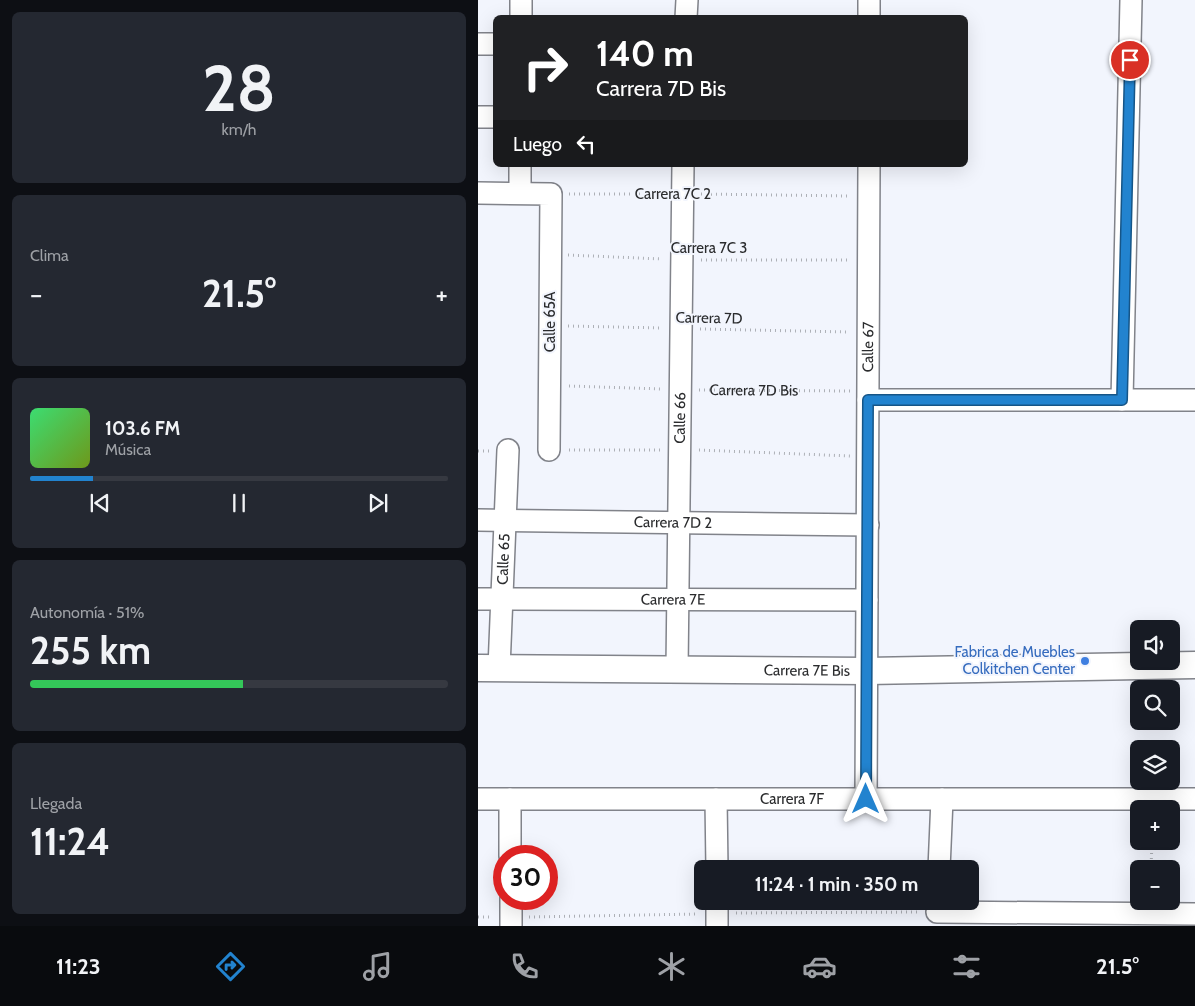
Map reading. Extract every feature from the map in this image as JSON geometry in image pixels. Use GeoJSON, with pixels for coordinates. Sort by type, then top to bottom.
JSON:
{"type":"FeatureCollection","features":[{"type":"Feature","properties":{"kind":"street"},"geometry":{"type":"LineString","coordinates":[[521,0],[521,15]]}},
{"type":"Feature","properties":{"kind":"street"},"geometry":{"type":"LineString","coordinates":[[686,15],[688,0]]}},
{"type":"Feature","properties":{"kind":"street"},"geometry":{"type":"LineString","coordinates":[[869,0],[869,15]]}},
{"type":"Feature","properties":{"kind":"street"},"geometry":{"type":"LineString","coordinates":[[1122,400],[1131,0]]}},
{"type":"Feature","properties":{"kind":"street"},"geometry":{"type":"LineString","coordinates":[[478,44],[493,44]]}},
{"type":"Feature","properties":{"kind":"street"},"geometry":{"type":"LineString","coordinates":[[478,117],[493,117]]}},
{"type":"Feature","properties":{"kind":"street"},"geometry":{"type":"LineString","coordinates":[[520,167],[520,193]]}},
{"type":"Feature","properties":{"kind":"street","name":"Calle 66"},"geometry":{"type":"LineString","coordinates":[[677,669],[683,167]]}},
{"type":"Feature","properties":{"kind":"street","name":"Calle 67"},"geometry":{"type":"LineString","coordinates":[[866,799],[869,167]]}},
{"type":"Feature","properties":{"kind":"street"},"geometry":{"type":"LineString","coordinates":[[478,193],[551,194]]}},
{"type":"Feature","properties":{"kind":"street","name":"Calle 65A"},"geometry":{"type":"LineString","coordinates":[[549,450],[551,194]]}},
{"type":"Feature","properties":{"kind":"street"},"geometry":{"type":"LineString","coordinates":[[868,396],[1196,400]]}},
{"type":"Feature","properties":{"kind":"street","name":"Calle 65"},"geometry":{"type":"LineString","coordinates":[[489,668],[502,599],[508,450]]}},
{"type":"Feature","properties":{"kind":"street","name":"Carrera 7D 2"},"geometry":{"type":"LineString","coordinates":[[478,520],[868,525]]}},
{"type":"Feature","properties":{"kind":"street","name":"Carrera 7E"},"geometry":{"type":"LineString","coordinates":[[478,599],[867,600]]}},
{"type":"Feature","properties":{"kind":"street","name":"Carrera 7E Bis"},"geometry":{"type":"LineString","coordinates":[[489,668],[867,671],[1196,665]]}},
{"type":"Feature","properties":{"kind":"street","name":"Carrera 7F"},"geometry":{"type":"LineString","coordinates":[[478,799],[1196,799]]}},
{"type":"Feature","properties":{"kind":"street"},"geometry":{"type":"LineString","coordinates":[[510,799],[510,845]]}},
{"type":"Feature","properties":{"kind":"street"},"geometry":{"type":"LineString","coordinates":[[716,799],[717,860]]}},
{"type":"Feature","properties":{"kind":"street"},"geometry":{"type":"LineString","coordinates":[[939,860],[942,799]]}},
{"type":"Feature","properties":{"kind":"street"},"geometry":{"type":"LineString","coordinates":[[511,910],[511,926]]}},
{"type":"Feature","properties":{"kind":"street"},"geometry":{"type":"LineString","coordinates":[[717,910],[718,926]]}},
{"type":"Feature","properties":{"kind":"street"},"geometry":{"type":"LineString","coordinates":[[937,913],[1196,914]]}},
{"type":"Feature","properties":{"kind":"path","name":"Carrera 7C 2"},"geometry":{"type":"LineString","coordinates":[[551,194],[869,196]]}},
{"type":"Feature","properties":{"kind":"path","name":"Carrera 7C 3"},"geometry":{"type":"LineString","coordinates":[[550,254],[682,260],[869,260]]}},
{"type":"Feature","properties":{"kind":"path","name":"Carrera 7D"},"geometry":{"type":"LineString","coordinates":[[550,325],[868,332]]}},
{"type":"Feature","properties":{"kind":"path","name":"Carrera 7D Bis"},"geometry":{"type":"LineString","coordinates":[[549,386],[868,396]]}},
{"type":"Feature","properties":{"kind":"place","name":"Fabrica de Muebles Colkitchen Center"},"geometry":{"type":"Point","coordinates":[1085,661]}},
{"type":"Feature","properties":{"kind":"route"},"geometry":{"type":"LineString","coordinates":[[866,799],[868,400],[1122,400],[1130,60]]}}]}
